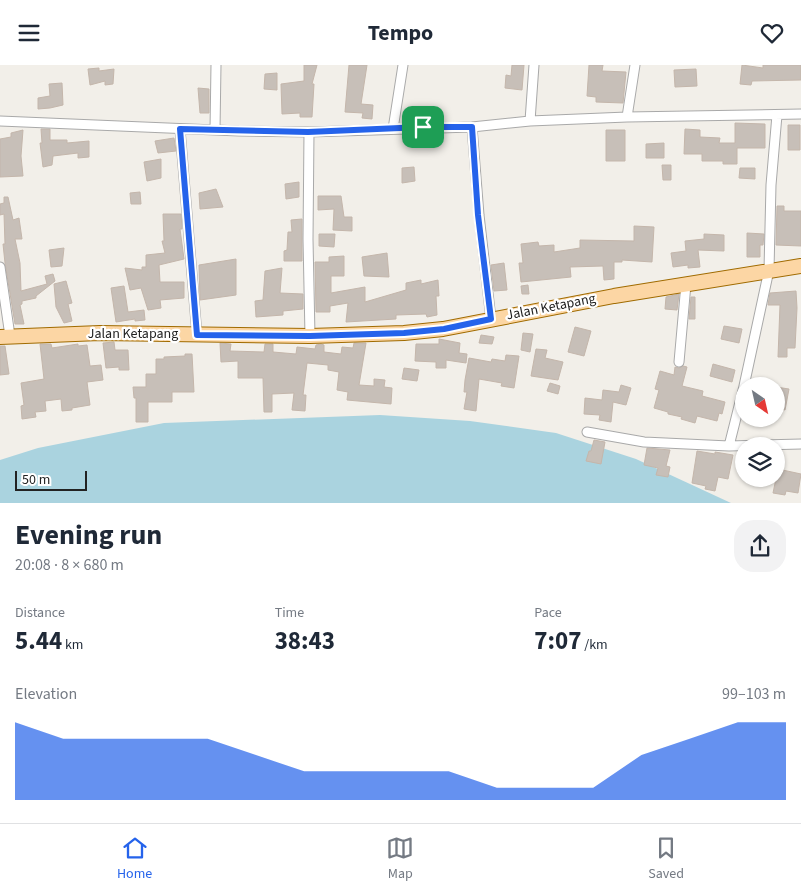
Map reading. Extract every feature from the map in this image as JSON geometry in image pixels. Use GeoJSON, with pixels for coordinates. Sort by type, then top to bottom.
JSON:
{"type":"FeatureCollection","features":[{"type":"Feature","properties":{"kind":"main road","name":"Jalan Ketapang"},"geometry":{"type":"LineString","coordinates":[[5,336],[100,333],[310,336],[404,333],[444,329],[686,284],[801,265]]}},
{"type":"Feature","properties":{"kind":"street"},"geometry":{"type":"LineString","coordinates":[[215,130],[216,65]]}},
{"type":"Feature","properties":{"kind":"street"},"geometry":{"type":"LineString","coordinates":[[393,129],[403,65]]}},
{"type":"Feature","properties":{"kind":"street"},"geometry":{"type":"LineString","coordinates":[[530,121],[534,65]]}},
{"type":"Feature","properties":{"kind":"street"},"geometry":{"type":"LineString","coordinates":[[627,117],[636,65]]}},
{"type":"Feature","properties":{"kind":"street"},"geometry":{"type":"LineString","coordinates":[[746,377],[769,270],[771,185],[777,115]]}},
{"type":"Feature","properties":{"kind":"street"},"geometry":{"type":"LineString","coordinates":[[0,121],[180,129],[308,132],[472,127],[530,121],[627,117],[801,115]]}},
{"type":"Feature","properties":{"kind":"street"},"geometry":{"type":"LineString","coordinates":[[472,127],[478,215],[491,319]]}},
{"type":"Feature","properties":{"kind":"street"},"geometry":{"type":"LineString","coordinates":[[180,129],[197,335]]}},
{"type":"Feature","properties":{"kind":"street"},"geometry":{"type":"LineString","coordinates":[[308,132],[310,336]]}},
{"type":"Feature","properties":{"kind":"street"},"geometry":{"type":"LineString","coordinates":[[0,267],[5,336]]}},
{"type":"Feature","properties":{"kind":"street"},"geometry":{"type":"LineString","coordinates":[[679,363],[686,284]]}},
{"type":"Feature","properties":{"kind":"street"},"geometry":{"type":"LineString","coordinates":[[728,445],[735,419]]}},
{"type":"Feature","properties":{"kind":"street"},"geometry":{"type":"LineString","coordinates":[[587,432],[644,442],[728,445],[801,444]]}},
{"type":"Feature","properties":{"kind":"water"},"geometry":{"type":"Polygon","coordinates":[[[380,415],[470,421],[556,433],[636,459],[731,503],[0,503],[0,460],[38,448],[164,423],[380,415]]]}},
{"type":"Feature","properties":{"kind":"building"},"geometry":{"type":"Polygon","coordinates":[[[304,65],[317,65],[312,84],[314,84],[312,117],[300,117],[300,113],[282,114],[281,84],[304,81],[304,65]]]}},
{"type":"Feature","properties":{"kind":"building"},"geometry":{"type":"Polygon","coordinates":[[[349,65],[367,65],[361,104],[373,105],[372,119],[362,118],[363,113],[345,112],[349,65]]]}},
{"type":"Feature","properties":{"kind":"building"},"geometry":{"type":"Polygon","coordinates":[[[512,65],[524,65],[522,90],[505,88],[506,75],[511,76],[512,65]]]}},
{"type":"Feature","properties":{"kind":"building"},"geometry":{"type":"Polygon","coordinates":[[[589,65],[603,65],[602,71],[626,72],[623,103],[596,102],[596,97],[587,96],[589,65]]]}},
{"type":"Feature","properties":{"kind":"building"},"geometry":{"type":"Polygon","coordinates":[[[742,65],[763,68],[763,65],[801,65],[801,80],[752,81],[751,85],[740,84],[742,65]]]}},
{"type":"Feature","properties":{"kind":"building"},"geometry":{"type":"Polygon","coordinates":[[[99,68],[99,71],[114,69],[113,84],[105,85],[105,81],[90,85],[88,69],[99,68]]]}},
{"type":"Feature","properties":{"kind":"building"},"geometry":{"type":"Polygon","coordinates":[[[696,69],[697,86],[675,87],[674,70],[696,69]]]}},
{"type":"Feature","properties":{"kind":"building"},"geometry":{"type":"Polygon","coordinates":[[[277,73],[277,90],[264,89],[265,74],[277,73]]]}},
{"type":"Feature","properties":{"kind":"building"},"geometry":{"type":"Polygon","coordinates":[[[62,83],[63,105],[38,109],[38,98],[50,96],[49,84],[62,83]]]}},
{"type":"Feature","properties":{"kind":"building"},"geometry":{"type":"Polygon","coordinates":[[[198,88],[209,89],[209,113],[200,113],[198,88]]]}},
{"type":"Feature","properties":{"kind":"building"},"geometry":{"type":"Polygon","coordinates":[[[735,123],[765,124],[765,148],[737,148],[737,164],[723,164],[723,161],[702,161],[702,154],[684,154],[685,129],[700,130],[700,137],[720,138],[719,143],[735,143],[735,123]]]}},
{"type":"Feature","properties":{"kind":"building"},"geometry":{"type":"Polygon","coordinates":[[[788,125],[800,125],[800,150],[788,150],[788,125]]]}},
{"type":"Feature","properties":{"kind":"building"},"geometry":{"type":"Polygon","coordinates":[[[41,129],[50,129],[50,140],[67,140],[67,143],[89,141],[89,157],[78,158],[78,153],[53,156],[52,165],[43,167],[40,143],[42,143],[41,129]]]}},
{"type":"Feature","properties":{"kind":"building"},"geometry":{"type":"Polygon","coordinates":[[[23,130],[21,156],[23,176],[0,177],[0,139],[11,137],[11,133],[23,130]]]}},
{"type":"Feature","properties":{"kind":"building"},"geometry":{"type":"Polygon","coordinates":[[[606,130],[625,130],[625,161],[606,161],[606,130]]]}},
{"type":"Feature","properties":{"kind":"building"},"geometry":{"type":"Polygon","coordinates":[[[174,138],[176,151],[158,153],[155,141],[174,138]]]}},
{"type":"Feature","properties":{"kind":"building"},"geometry":{"type":"Polygon","coordinates":[[[664,143],[664,158],[646,158],[646,144],[664,143]]]}},
{"type":"Feature","properties":{"kind":"building"},"geometry":{"type":"Polygon","coordinates":[[[161,159],[161,178],[147,181],[144,162],[161,159]]]}},
{"type":"Feature","properties":{"kind":"building"},"geometry":{"type":"Polygon","coordinates":[[[662,165],[671,165],[671,180],[663,180],[662,165]]]}},
{"type":"Feature","properties":{"kind":"building"},"geometry":{"type":"Polygon","coordinates":[[[414,167],[415,181],[402,183],[402,168],[414,167]]]}},
{"type":"Feature","properties":{"kind":"building"},"geometry":{"type":"Polygon","coordinates":[[[740,168],[755,168],[755,179],[739,178],[740,168]]]}},
{"type":"Feature","properties":{"kind":"building"},"geometry":{"type":"Polygon","coordinates":[[[299,182],[299,197],[286,199],[285,184],[299,182]]]}},
{"type":"Feature","properties":{"kind":"building"},"geometry":{"type":"Polygon","coordinates":[[[216,189],[223,207],[200,209],[199,193],[216,189]]]}},
{"type":"Feature","properties":{"kind":"building"},"geometry":{"type":"Polygon","coordinates":[[[140,192],[141,204],[131,204],[130,193],[140,192]]]}},
{"type":"Feature","properties":{"kind":"building"},"geometry":{"type":"Polygon","coordinates":[[[318,196],[341,196],[344,217],[352,217],[352,231],[333,230],[334,209],[318,210],[318,196]]]}},
{"type":"Feature","properties":{"kind":"building"},"geometry":{"type":"Polygon","coordinates":[[[4,197],[8,197],[13,220],[19,218],[22,239],[15,239],[20,263],[21,291],[47,284],[45,276],[53,274],[55,281],[36,298],[22,301],[20,305],[24,324],[15,324],[5,263],[3,244],[5,244],[4,214],[0,215],[0,204],[4,203],[4,197]]]}},
{"type":"Feature","properties":{"kind":"building"},"geometry":{"type":"Polygon","coordinates":[[[777,206],[784,206],[784,211],[801,211],[801,246],[776,245],[777,206]]]}},
{"type":"Feature","properties":{"kind":"building"},"geometry":{"type":"Polygon","coordinates":[[[163,214],[181,214],[182,229],[180,229],[184,259],[159,265],[160,282],[184,282],[184,298],[160,300],[161,308],[148,310],[141,288],[130,290],[125,268],[142,270],[142,267],[146,267],[146,255],[165,253],[162,241],[164,241],[163,214]]]}},
{"type":"Feature","properties":{"kind":"building"},"geometry":{"type":"Polygon","coordinates":[[[302,219],[302,261],[284,261],[288,232],[292,232],[291,220],[302,219]]]}},
{"type":"Feature","properties":{"kind":"building"},"geometry":{"type":"Polygon","coordinates":[[[634,226],[654,227],[652,262],[622,260],[622,262],[614,262],[614,279],[604,280],[603,266],[570,267],[571,277],[521,282],[519,263],[523,263],[521,244],[538,242],[539,246],[554,245],[554,252],[580,248],[580,240],[634,241],[634,226]]]}},
{"type":"Feature","properties":{"kind":"building"},"geometry":{"type":"Polygon","coordinates":[[[747,233],[764,234],[763,245],[760,245],[760,257],[747,257],[747,233]]]}},
{"type":"Feature","properties":{"kind":"building"},"geometry":{"type":"Polygon","coordinates":[[[319,234],[335,234],[334,247],[319,246],[319,234]]]}},
{"type":"Feature","properties":{"kind":"building"},"geometry":{"type":"Polygon","coordinates":[[[704,234],[724,235],[724,251],[698,250],[700,267],[688,268],[688,265],[673,267],[671,253],[686,251],[685,241],[704,239],[704,234]]]}},
{"type":"Feature","properties":{"kind":"building"},"geometry":{"type":"Polygon","coordinates":[[[64,248],[62,266],[51,267],[49,250],[64,248]]]}},
{"type":"Feature","properties":{"kind":"building"},"geometry":{"type":"Polygon","coordinates":[[[387,253],[389,277],[364,276],[362,257],[387,253]]]}},
{"type":"Feature","properties":{"kind":"building"},"geometry":{"type":"Polygon","coordinates":[[[344,256],[344,276],[331,276],[331,293],[365,287],[365,302],[406,290],[406,283],[421,280],[421,284],[438,280],[439,296],[436,296],[437,315],[427,317],[426,314],[396,315],[396,319],[346,322],[348,303],[330,306],[330,312],[316,312],[315,262],[329,262],[329,257],[344,256]]]}},
{"type":"Feature","properties":{"kind":"building"},"geometry":{"type":"Polygon","coordinates":[[[236,259],[236,295],[200,300],[199,265],[236,259]]]}},
{"type":"Feature","properties":{"kind":"building"},"geometry":{"type":"Polygon","coordinates":[[[504,263],[507,290],[494,291],[491,265],[504,263]]]}},
{"type":"Feature","properties":{"kind":"building"},"geometry":{"type":"Polygon","coordinates":[[[282,268],[280,293],[303,294],[303,309],[283,311],[283,315],[256,317],[255,301],[263,300],[265,271],[282,268]]]}},
{"type":"Feature","properties":{"kind":"building"},"geometry":{"type":"Polygon","coordinates":[[[66,281],[72,303],[68,304],[72,321],[64,323],[56,307],[54,284],[66,281]]]}},
{"type":"Feature","properties":{"kind":"building"},"geometry":{"type":"Polygon","coordinates":[[[528,285],[529,294],[522,294],[521,286],[528,285]]]}},
{"type":"Feature","properties":{"kind":"building"},"geometry":{"type":"Polygon","coordinates":[[[124,286],[128,312],[144,310],[145,320],[135,321],[135,319],[116,322],[111,288],[124,286]]]}},
{"type":"Feature","properties":{"kind":"building"},"geometry":{"type":"Polygon","coordinates":[[[796,291],[795,348],[787,348],[787,357],[778,357],[780,305],[768,305],[770,293],[796,291]]]}},
{"type":"Feature","properties":{"kind":"building"},"geometry":{"type":"Polygon","coordinates":[[[679,294],[677,310],[665,309],[666,297],[679,294]]]}},
{"type":"Feature","properties":{"kind":"building"},"geometry":{"type":"Polygon","coordinates":[[[691,297],[695,297],[695,319],[689,319],[691,297]]]}},
{"type":"Feature","properties":{"kind":"building"},"geometry":{"type":"Polygon","coordinates":[[[724,326],[742,329],[739,343],[721,339],[724,326]]]}},
{"type":"Feature","properties":{"kind":"building"},"geometry":{"type":"Polygon","coordinates":[[[575,327],[591,331],[584,356],[568,352],[575,327]]]}},
{"type":"Feature","properties":{"kind":"building"},"geometry":{"type":"Polygon","coordinates":[[[523,333],[533,334],[530,352],[521,350],[523,333]]]}},
{"type":"Feature","properties":{"kind":"building"},"geometry":{"type":"Polygon","coordinates":[[[481,335],[494,337],[492,344],[479,343],[481,335]]]}},
{"type":"Feature","properties":{"kind":"building"},"geometry":{"type":"Polygon","coordinates":[[[439,339],[460,343],[459,353],[467,354],[466,363],[446,360],[446,368],[436,368],[436,362],[415,361],[416,344],[439,344],[439,339]]]}},
{"type":"Feature","properties":{"kind":"building"},"geometry":{"type":"Polygon","coordinates":[[[114,342],[115,350],[128,350],[129,370],[119,370],[119,367],[106,368],[103,343],[114,342]]]}},
{"type":"Feature","properties":{"kind":"building"},"geometry":{"type":"Polygon","coordinates":[[[220,343],[231,344],[230,351],[264,352],[265,344],[273,344],[273,352],[296,354],[297,347],[315,349],[316,345],[321,344],[324,345],[324,352],[341,354],[342,347],[353,348],[354,343],[366,343],[359,385],[374,386],[374,379],[385,380],[384,387],[392,388],[391,404],[347,400],[348,392],[337,390],[339,372],[328,370],[328,365],[307,363],[303,395],[306,395],[305,411],[292,410],[294,393],[272,394],[272,412],[264,412],[263,378],[238,378],[238,361],[221,362],[220,343]]]}},
{"type":"Feature","properties":{"kind":"building"},"geometry":{"type":"Polygon","coordinates":[[[40,344],[51,344],[52,348],[78,344],[78,346],[87,345],[90,366],[101,365],[103,380],[87,382],[90,405],[62,411],[61,399],[45,401],[46,411],[35,412],[36,417],[22,419],[21,406],[24,405],[21,383],[44,379],[40,344]]]}},
{"type":"Feature","properties":{"kind":"building"},"geometry":{"type":"Polygon","coordinates":[[[0,346],[5,346],[9,374],[0,375],[0,346]]]}},
{"type":"Feature","properties":{"kind":"building"},"geometry":{"type":"Polygon","coordinates":[[[536,349],[547,350],[545,358],[563,362],[558,380],[531,376],[536,349]]]}},
{"type":"Feature","properties":{"kind":"building"},"geometry":{"type":"Polygon","coordinates":[[[185,354],[192,354],[194,392],[172,392],[172,402],[148,402],[148,422],[136,422],[136,398],[134,398],[133,387],[146,387],[146,374],[156,374],[156,359],[185,356],[185,354]]]}},
{"type":"Feature","properties":{"kind":"building"},"geometry":{"type":"Polygon","coordinates":[[[506,355],[519,356],[514,388],[501,386],[502,383],[479,379],[476,411],[464,409],[467,392],[464,392],[465,380],[469,358],[491,362],[492,359],[505,361],[506,355]]]}},
{"type":"Feature","properties":{"kind":"building"},"geometry":{"type":"Polygon","coordinates":[[[713,364],[735,370],[732,382],[710,376],[713,364]]]}},
{"type":"Feature","properties":{"kind":"building"},"geometry":{"type":"Polygon","coordinates":[[[675,367],[687,367],[682,386],[703,391],[702,396],[725,402],[722,414],[719,413],[717,421],[697,416],[695,423],[654,408],[659,390],[655,389],[660,371],[674,375],[675,367]]]}},
{"type":"Feature","properties":{"kind":"building"},"geometry":{"type":"Polygon","coordinates":[[[404,368],[419,370],[417,381],[402,379],[404,368]]]}},
{"type":"Feature","properties":{"kind":"building"},"geometry":{"type":"Polygon","coordinates":[[[550,383],[560,386],[558,394],[547,391],[550,383]]]}},
{"type":"Feature","properties":{"kind":"building"},"geometry":{"type":"Polygon","coordinates":[[[621,385],[631,388],[626,405],[613,402],[611,422],[599,420],[600,415],[584,414],[585,398],[602,400],[603,390],[619,392],[621,385]]]}},
{"type":"Feature","properties":{"kind":"building"},"geometry":{"type":"Polygon","coordinates":[[[785,388],[789,389],[785,410],[785,388]]]}},
{"type":"Feature","properties":{"kind":"building"},"geometry":{"type":"Polygon","coordinates":[[[594,440],[605,442],[601,464],[586,461],[594,440]]]}},
{"type":"Feature","properties":{"kind":"building"},"geometry":{"type":"Polygon","coordinates":[[[647,448],[670,450],[666,466],[670,467],[668,477],[656,475],[658,468],[644,465],[647,448]]]}},
{"type":"Feature","properties":{"kind":"building"},"geometry":{"type":"Polygon","coordinates":[[[697,451],[733,455],[728,479],[718,477],[715,491],[705,489],[706,486],[692,483],[697,451]]]}},
{"type":"Feature","properties":{"kind":"building"},"geometry":{"type":"Polygon","coordinates":[[[785,471],[801,474],[798,493],[786,491],[785,495],[773,493],[774,487],[785,487],[785,471]]]}},
{"type":"Feature","properties":{"kind":"route"},"geometry":{"type":"LineString","coordinates":[[423,127],[472,127],[478,215],[491,319],[444,329],[404,333],[310,336],[197,335],[180,129],[308,132],[423,127]]}}]}
